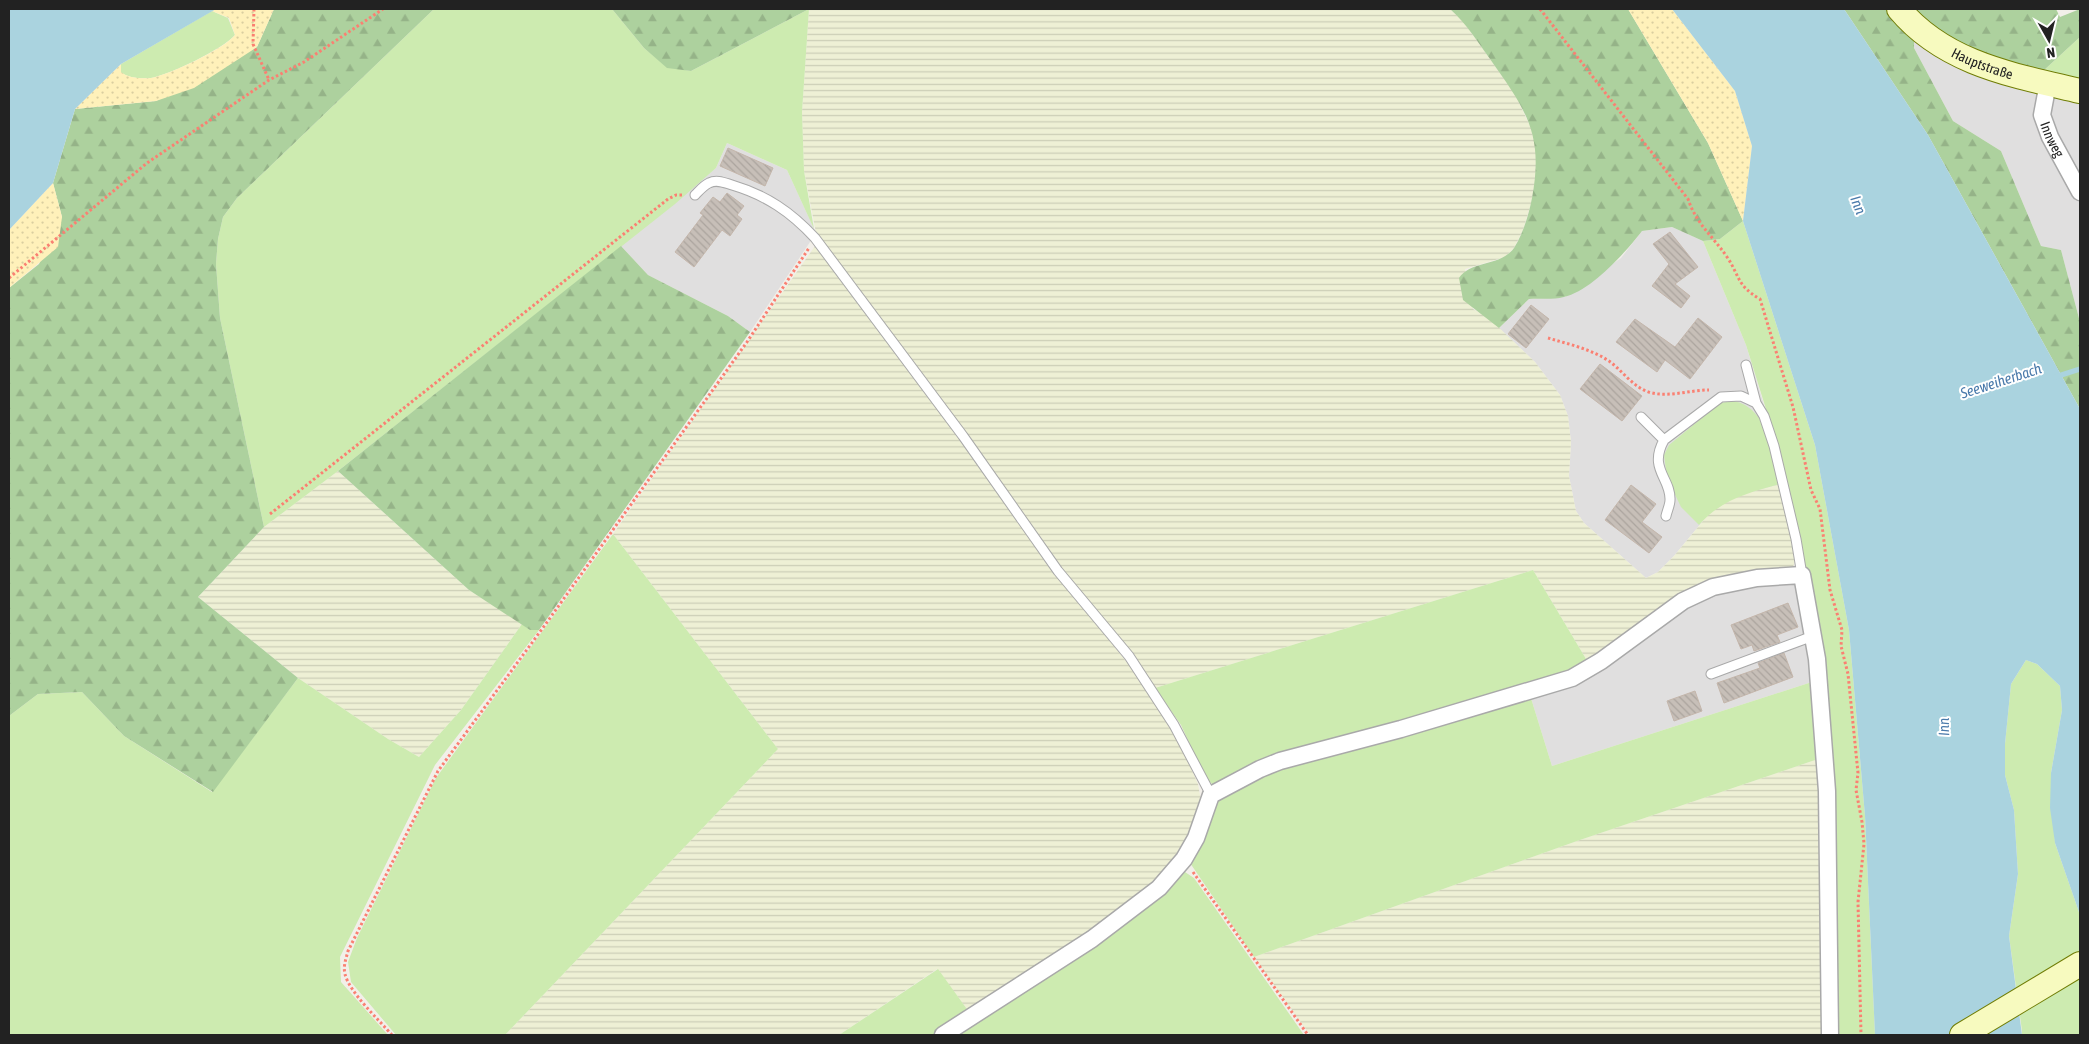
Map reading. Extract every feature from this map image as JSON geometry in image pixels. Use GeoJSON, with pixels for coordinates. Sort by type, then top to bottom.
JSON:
{"type":"FeatureCollection","features":[{"type":"Feature","properties":{"kind":"street","name":"Hauptstraße"},"geometry":{"type":"LineString","coordinates":[[1899,9],[1926,36],[1953,53],[1977,64],[2080,91]]}},
{"type":"Feature","properties":{"kind":"street","name":"Innweg"},"geometry":{"type":"LineString","coordinates":[[2048,83],[2043,104],[2043,121],[2080,192]]}},
{"type":"Feature","properties":{"kind":"street"},"geometry":{"type":"LineString","coordinates":[[943,1035],[1092,939],[1134,909],[1159,888],[1184,860],[1196,838],[1211,795],[1280,760],[1411,726],[1572,678],[1601,661],[1684,601],[1713,587],[1757,578],[1802,575],[1818,668],[1828,791],[1830,1035]]}},
{"type":"Feature","properties":{"kind":"street"},"geometry":{"type":"LineString","coordinates":[[1962,1035],[2080,964]]}},
{"type":"Feature","properties":{"kind":"lane"},"geometry":{"type":"LineString","coordinates":[[695,195],[709,183],[718,181],[754,192],[780,205],[815,238],[964,436],[1058,571],[1129,656],[1174,725],[1211,795]]}},
{"type":"Feature","properties":{"kind":"lane"},"geometry":{"type":"LineString","coordinates":[[1746,365],[1756,403],[1764,416],[1774,446],[1796,539],[1802,575]]}},
{"type":"Feature","properties":{"kind":"lane"},"geometry":{"type":"LineString","coordinates":[[1666,516],[1670,502],[1658,460],[1659,449],[1664,440],[1717,400],[1728,395],[1741,396],[1756,403]]}},
{"type":"Feature","properties":{"kind":"lane"},"geometry":{"type":"LineString","coordinates":[[1641,416],[1664,440]]}},
{"type":"Feature","properties":{"kind":"lane"},"geometry":{"type":"LineString","coordinates":[[1711,674],[1813,636]]}},
{"type":"Feature","properties":{"kind":"path"},"geometry":{"type":"LineString","coordinates":[[254,9],[253,44],[269,80]]}},
{"type":"Feature","properties":{"kind":"path"},"geometry":{"type":"LineString","coordinates":[[9,278],[147,163],[269,80],[304,62],[382,9]]}},
{"type":"Feature","properties":{"kind":"path"},"geometry":{"type":"LineString","coordinates":[[1540,9],[1668,174]]}},
{"type":"Feature","properties":{"kind":"path"},"geometry":{"type":"LineString","coordinates":[[270,514],[668,199],[676,195],[695,195]]}},
{"type":"Feature","properties":{"kind":"path"},"geometry":{"type":"LineString","coordinates":[[392,1035],[349,985],[344,964],[348,951],[438,771],[545,625],[746,342],[815,238]]}},
{"type":"Feature","properties":{"kind":"path"},"geometry":{"type":"LineString","coordinates":[[1548,338],[1609,361],[1632,382],[1650,392],[1662,394],[1714,390],[1728,395]]}},
{"type":"Feature","properties":{"kind":"path"},"geometry":{"type":"LineString","coordinates":[[1858,802],[1864,844],[1858,902],[1861,1035]]}},
{"type":"Feature","properties":{"kind":"path"},"geometry":{"type":"LineString","coordinates":[[1184,860],[1308,1035]]}},
{"type":"Feature","properties":{"kind":"shaded area"},"geometry":{"type":"Polygon","coordinates":[[[1914,37],[2080,101],[2080,322],[2061,250],[2041,246],[2001,151],[1953,121],[1914,48],[1914,37]]]}},
{"type":"Feature","properties":{"kind":"shaded area"},"geometry":{"type":"Polygon","coordinates":[[[727,143],[787,170],[816,233],[750,332],[728,316],[648,275],[621,246],[716,168],[727,143]]]}},
{"type":"Feature","properties":{"kind":"shaded area"},"geometry":{"type":"Polygon","coordinates":[[[1672,227],[1703,241],[1746,345],[1787,482],[1712,510],[1674,556],[1658,572],[1646,578],[1584,523],[1576,511],[1569,476],[1571,442],[1568,416],[1560,395],[1535,362],[1499,328],[1529,299],[1565,297],[1621,258],[1642,231],[1672,227]]]}},
{"type":"Feature","properties":{"kind":"shaded area"},"geometry":{"type":"Polygon","coordinates":[[[1778,581],[1798,584],[1815,681],[1552,766],[1530,695],[1695,598],[1778,581]]]}},
{"type":"Feature","properties":{"kind":"green space"},"geometry":{"type":"Polygon","coordinates":[[[274,9],[434,9],[237,198],[223,217],[218,239],[216,264],[220,318],[264,527],[198,597],[298,678],[213,792],[124,736],[82,692],[38,694],[9,716],[9,288],[39,264],[62,217],[53,183],[75,109],[156,101],[257,47],[274,9]]]}},
{"type":"Feature","properties":{"kind":"green space"},"geometry":{"type":"Polygon","coordinates":[[[434,9],[612,9],[644,48],[667,67],[691,71],[809,9],[802,112],[804,171],[814,229],[787,170],[727,143],[716,168],[675,204],[338,471],[264,527],[220,318],[216,264],[218,239],[223,217],[237,198],[434,9]]]}},
{"type":"Feature","properties":{"kind":"green space"},"geometry":{"type":"Polygon","coordinates":[[[612,9],[809,9],[691,71],[667,68],[644,48],[612,9]]]}},
{"type":"Feature","properties":{"kind":"green space"},"geometry":{"type":"Polygon","coordinates":[[[809,9],[1450,9],[1463,21],[1515,94],[1531,128],[1537,152],[1536,177],[1531,204],[1523,230],[1514,248],[1505,257],[1465,269],[1473,309],[1489,318],[1535,362],[1560,395],[1568,416],[1571,442],[1569,476],[1576,511],[1584,523],[1646,578],[1658,572],[1674,556],[1712,510],[1740,495],[1780,484],[1795,554],[1794,565],[1788,571],[1729,579],[1589,664],[1533,570],[1155,688],[1121,641],[1054,558],[816,233],[804,171],[802,112],[809,9]]]}},
{"type":"Feature","properties":{"kind":"green space"},"geometry":{"type":"Polygon","coordinates":[[[1450,9],[1628,9],[1708,143],[1743,221],[1720,239],[1703,241],[1672,227],[1642,231],[1607,270],[1585,287],[1560,298],[1529,299],[1499,328],[1463,300],[1459,278],[1471,268],[1501,258],[1514,248],[1529,211],[1535,176],[1536,156],[1529,124],[1513,93],[1471,32],[1450,9]]]}},
{"type":"Feature","properties":{"kind":"green space"},"geometry":{"type":"Polygon","coordinates":[[[1844,9],[1889,9],[1914,37],[1914,48],[1953,121],[2001,151],[2041,246],[2061,250],[2080,322],[2080,409],[1928,135],[1844,9]]]}},
{"type":"Feature","properties":{"kind":"green space"},"geometry":{"type":"Polygon","coordinates":[[[1910,9],[2056,9],[2060,17],[2080,9],[2080,37],[2042,72],[1996,60],[1949,41],[1910,9]]]}},
{"type":"Feature","properties":{"kind":"green space"},"geometry":{"type":"Polygon","coordinates":[[[212,11],[228,18],[235,35],[229,41],[182,67],[159,76],[135,78],[120,72],[121,64],[212,11]]]}},
{"type":"Feature","properties":{"kind":"green space"},"geometry":{"type":"Polygon","coordinates":[[[2080,37],[2080,81],[2042,72],[2080,37]]]}},
{"type":"Feature","properties":{"kind":"green space"},"geometry":{"type":"Polygon","coordinates":[[[1743,221],[1815,445],[1849,630],[1865,816],[1875,1035],[1835,1035],[1810,591],[1794,509],[1770,422],[1746,345],[1703,241],[1720,239],[1743,221]]]}},
{"type":"Feature","properties":{"kind":"green space"},"geometry":{"type":"Polygon","coordinates":[[[621,246],[648,275],[728,316],[750,332],[539,630],[530,630],[469,590],[338,471],[621,246]]]}},
{"type":"Feature","properties":{"kind":"green space"},"geometry":{"type":"Polygon","coordinates":[[[815,246],[940,411],[1044,558],[1129,665],[1165,716],[1198,784],[1201,801],[1184,852],[1145,895],[969,1012],[937,969],[839,1035],[505,1035],[778,749],[613,534],[815,246]]]}},
{"type":"Feature","properties":{"kind":"green space"},"geometry":{"type":"Polygon","coordinates":[[[1733,401],[1745,405],[1762,422],[1771,447],[1780,484],[1746,494],[1726,503],[1699,525],[1681,507],[1667,478],[1664,455],[1669,445],[1720,403],[1733,401]]]}},
{"type":"Feature","properties":{"kind":"green space"},"geometry":{"type":"Polygon","coordinates":[[[338,471],[469,590],[522,624],[461,710],[419,757],[388,739],[298,678],[198,597],[264,527],[338,471]]]}},
{"type":"Feature","properties":{"kind":"green space"},"geometry":{"type":"Polygon","coordinates":[[[613,534],[778,749],[505,1035],[396,1035],[351,982],[348,962],[357,938],[436,778],[613,534]]]}},
{"type":"Feature","properties":{"kind":"green space"},"geometry":{"type":"Polygon","coordinates":[[[1533,570],[1589,664],[1217,784],[1212,784],[1205,777],[1181,725],[1155,688],[1533,570]]]}},
{"type":"Feature","properties":{"kind":"green space"},"geometry":{"type":"Polygon","coordinates":[[[522,624],[530,630],[539,630],[435,765],[340,957],[341,982],[388,1035],[9,1035],[9,716],[38,694],[82,692],[124,736],[212,792],[298,678],[388,739],[419,757],[461,710],[522,624]]]}},
{"type":"Feature","properties":{"kind":"green space"},"geometry":{"type":"Polygon","coordinates":[[[2026,660],[2037,664],[2060,686],[2062,710],[2051,773],[2055,843],[2080,915],[2080,1035],[2022,1035],[2009,936],[2018,874],[2014,810],[2005,775],[2005,744],[2011,684],[2026,660]]]}},
{"type":"Feature","properties":{"kind":"green space"},"geometry":{"type":"Polygon","coordinates":[[[1815,681],[1821,758],[1577,841],[1254,957],[1188,860],[1210,813],[1220,799],[1255,776],[1530,695],[1552,766],[1815,681]]]}},
{"type":"Feature","properties":{"kind":"green space"},"geometry":{"type":"Polygon","coordinates":[[[1821,758],[1825,1018],[1821,1035],[1310,1035],[1254,957],[1577,841],[1821,758]]]}},
{"type":"Feature","properties":{"kind":"green space"},"geometry":{"type":"Polygon","coordinates":[[[1185,872],[1194,878],[1304,1035],[949,1035],[1179,873],[1185,872]]]}},
{"type":"Feature","properties":{"kind":"green space"},"geometry":{"type":"Polygon","coordinates":[[[938,969],[969,1012],[939,1035],[839,1035],[938,969]]]}},
{"type":"Feature","properties":{"kind":"sand"},"geometry":{"type":"Polygon","coordinates":[[[216,9],[274,9],[257,47],[194,88],[156,101],[75,109],[121,64],[121,72],[127,76],[151,78],[196,61],[229,41],[235,35],[229,18],[212,11],[216,9]]]}},
{"type":"Feature","properties":{"kind":"sand"},"geometry":{"type":"Polygon","coordinates":[[[1628,9],[1672,9],[1735,91],[1752,146],[1743,221],[1708,143],[1628,9]]]}},
{"type":"Feature","properties":{"kind":"sand"},"geometry":{"type":"Polygon","coordinates":[[[53,183],[62,217],[58,247],[9,288],[9,230],[53,183]]]}},
{"type":"Feature","properties":{"kind":"water"},"geometry":{"type":"Polygon","coordinates":[[[9,9],[216,9],[121,64],[75,109],[53,183],[9,230],[9,9]]]}},
{"type":"Feature","properties":{"kind":"water","name":"Inn"},"geometry":{"type":"Polygon","coordinates":[[[1672,9],[1844,9],[1928,135],[2080,409],[2080,915],[2055,843],[2050,808],[2051,773],[2062,710],[2060,686],[2037,664],[2026,660],[2011,684],[2005,744],[2005,775],[2014,810],[2018,874],[2009,936],[2022,1035],[1875,1035],[1865,816],[1849,630],[1815,445],[1743,221],[1752,146],[1735,91],[1672,9]]]}},
{"type":"Feature","properties":{"kind":"building"},"geometry":{"type":"Polygon","coordinates":[[[728,148],[773,168],[765,186],[720,166],[728,148]]]}},
{"type":"Feature","properties":{"kind":"building"},"geometry":{"type":"Polygon","coordinates":[[[727,193],[744,206],[737,215],[742,219],[730,236],[722,230],[694,267],[675,252],[703,215],[700,213],[713,197],[720,202],[727,193]]]}},
{"type":"Feature","properties":{"kind":"building"},"geometry":{"type":"Polygon","coordinates":[[[1670,232],[1698,267],[1675,284],[1690,296],[1681,308],[1652,286],[1669,264],[1653,244],[1670,232]]]}},
{"type":"Feature","properties":{"kind":"building"},"geometry":{"type":"Polygon","coordinates":[[[1531,305],[1549,319],[1526,348],[1508,334],[1531,305]]]}},
{"type":"Feature","properties":{"kind":"building"},"geometry":{"type":"Polygon","coordinates":[[[1698,318],[1722,337],[1690,379],[1665,360],[1657,372],[1616,342],[1635,319],[1675,347],[1698,318]]]}},
{"type":"Feature","properties":{"kind":"building"},"geometry":{"type":"Polygon","coordinates":[[[1600,364],[1642,396],[1622,421],[1580,389],[1600,364]]]}},
{"type":"Feature","properties":{"kind":"building"},"geometry":{"type":"Polygon","coordinates":[[[1631,485],[1656,504],[1642,522],[1662,537],[1649,553],[1605,520],[1631,485]]]}},
{"type":"Feature","properties":{"kind":"building"},"geometry":{"type":"Polygon","coordinates":[[[1788,603],[1798,627],[1777,635],[1780,642],[1754,651],[1752,645],[1741,649],[1731,625],[1788,603]]]}},
{"type":"Feature","properties":{"kind":"building"},"geometry":{"type":"Polygon","coordinates":[[[1784,653],[1793,677],[1724,703],[1717,683],[1760,668],[1758,663],[1784,653]]]}},
{"type":"Feature","properties":{"kind":"building"},"geometry":{"type":"Polygon","coordinates":[[[1695,691],[1702,711],[1674,721],[1667,701],[1695,691]]]}},
{"type":"Feature","properties":{"kind":"waterway","name":"Seeweiherbach"},"geometry":{"type":"LineString","coordinates":[[2055,377],[2080,369]]}}]}
